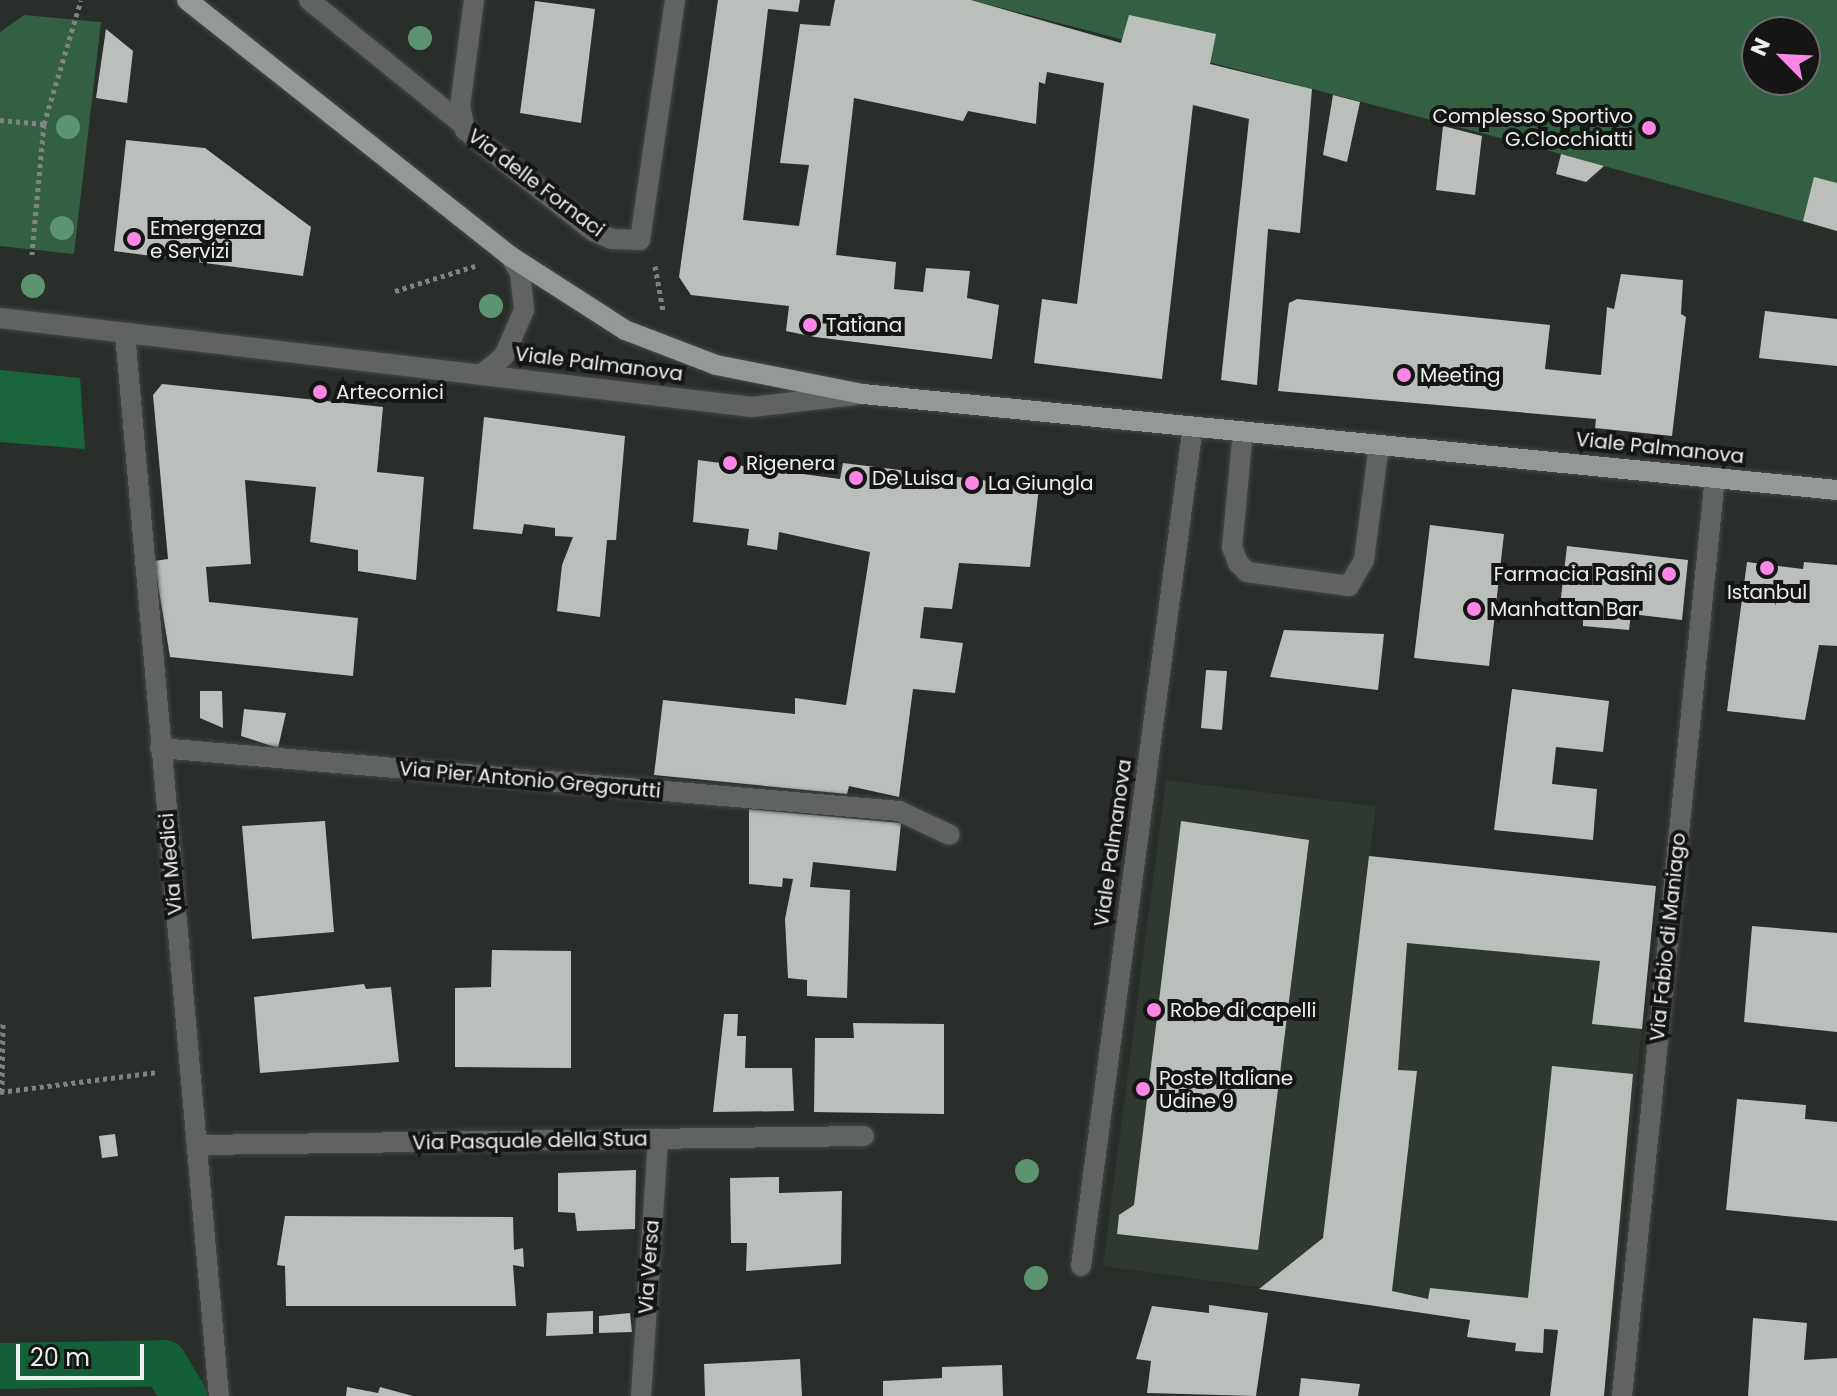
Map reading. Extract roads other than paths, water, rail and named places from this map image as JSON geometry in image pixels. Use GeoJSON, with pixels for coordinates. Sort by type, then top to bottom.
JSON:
{"type":"FeatureCollection","features":[{"type":"Feature","properties":{"kind":"main road"},"geometry":{"type":"LineString","coordinates":[[187,0],[510,256],[625,330],[668,348],[780,381],[863,394]]}},
{"type":"Feature","properties":{"kind":"main road","name":"Viale Palmanova"},"geometry":{"type":"LineString","coordinates":[[863,394],[1837,490]]}},
{"type":"Feature","properties":{"kind":"street"},"geometry":{"type":"LineString","coordinates":[[309,0],[461,123]]}},
{"type":"Feature","properties":{"kind":"street","name":"Via delle Fornaci"},"geometry":{"type":"LineString","coordinates":[[474,0],[461,123],[471,137],[593,231],[640,240],[675,0]]}},
{"type":"Feature","properties":{"kind":"street"},"geometry":{"type":"LineString","coordinates":[[482,374],[504,356],[524,310],[524,290],[510,256]]}},
{"type":"Feature","properties":{"kind":"street","name":"Viale Palmanova"},"geometry":{"type":"LineString","coordinates":[[0,318],[752,407],[863,394]]}},
{"type":"Feature","properties":{"kind":"street","name":"Via Medici"},"geometry":{"type":"LineString","coordinates":[[125,333],[219,1396]]}},
{"type":"Feature","properties":{"kind":"street","name":"Viale Palmanova"},"geometry":{"type":"LineString","coordinates":[[1081,1266],[1193,426]]}},
{"type":"Feature","properties":{"kind":"street"},"geometry":{"type":"LineString","coordinates":[[1243,431],[1232,547],[1238,563],[1247,572],[1349,586],[1364,560],[1379,445]]}},
{"type":"Feature","properties":{"kind":"street","name":"Via Fabio di Maniago"},"geometry":{"type":"LineString","coordinates":[[1622,1396],[1715,478]]}},
{"type":"Feature","properties":{"kind":"street","name":"Via Pier Antonio Gregorutti"},"geometry":{"type":"LineString","coordinates":[[160,748],[899,811],[950,835]]}},
{"type":"Feature","properties":{"kind":"street","name":"Via Pasquale della Stua"},"geometry":{"type":"LineString","coordinates":[[197,1145],[864,1136]]}},
{"type":"Feature","properties":{"kind":"street","name":"Via Versa"},"geometry":{"type":"LineString","coordinates":[[641,1396],[658,1139]]}},
{"type":"Feature","properties":{"kind":"waterway"},"geometry":{"type":"LineString","coordinates":[[0,1366],[164,1363],[184,1396]]}},
{"type":"Feature","properties":{"kind":"place","name":"Complesso Sportivo G.Clocchiatti"},"geometry":{"type":"Point","coordinates":[1649,128]}},
{"type":"Feature","properties":{"kind":"place","name":"Emergenza e Servizi"},"geometry":{"type":"Point","coordinates":[134,239]}},
{"type":"Feature","properties":{"kind":"place","name":"Tatiana"},"geometry":{"type":"Point","coordinates":[810,325]}},
{"type":"Feature","properties":{"kind":"place","name":"Meeting"},"geometry":{"type":"Point","coordinates":[1404,375]}},
{"type":"Feature","properties":{"kind":"place","name":"Artecornici"},"geometry":{"type":"Point","coordinates":[320,392]}},
{"type":"Feature","properties":{"kind":"place","name":"Rigenera"},"geometry":{"type":"Point","coordinates":[730,463]}},
{"type":"Feature","properties":{"kind":"place","name":"De Luisa"},"geometry":{"type":"Point","coordinates":[856,478]}},
{"type":"Feature","properties":{"kind":"place","name":"La Giungla"},"geometry":{"type":"Point","coordinates":[972,483]}},
{"type":"Feature","properties":{"kind":"place","name":"Istanbul"},"geometry":{"type":"Point","coordinates":[1767,568]}},
{"type":"Feature","properties":{"kind":"place","name":"Farmacia Pasini"},"geometry":{"type":"Point","coordinates":[1669,574]}},
{"type":"Feature","properties":{"kind":"place","name":"Manhattan Bar"},"geometry":{"type":"Point","coordinates":[1474,609]}},
{"type":"Feature","properties":{"kind":"place","name":"Robe di capelli"},"geometry":{"type":"Point","coordinates":[1154,1010]}},
{"type":"Feature","properties":{"kind":"place","name":"Poste Italiane Udine 9"},"geometry":{"type":"Point","coordinates":[1143,1089]}}]}
